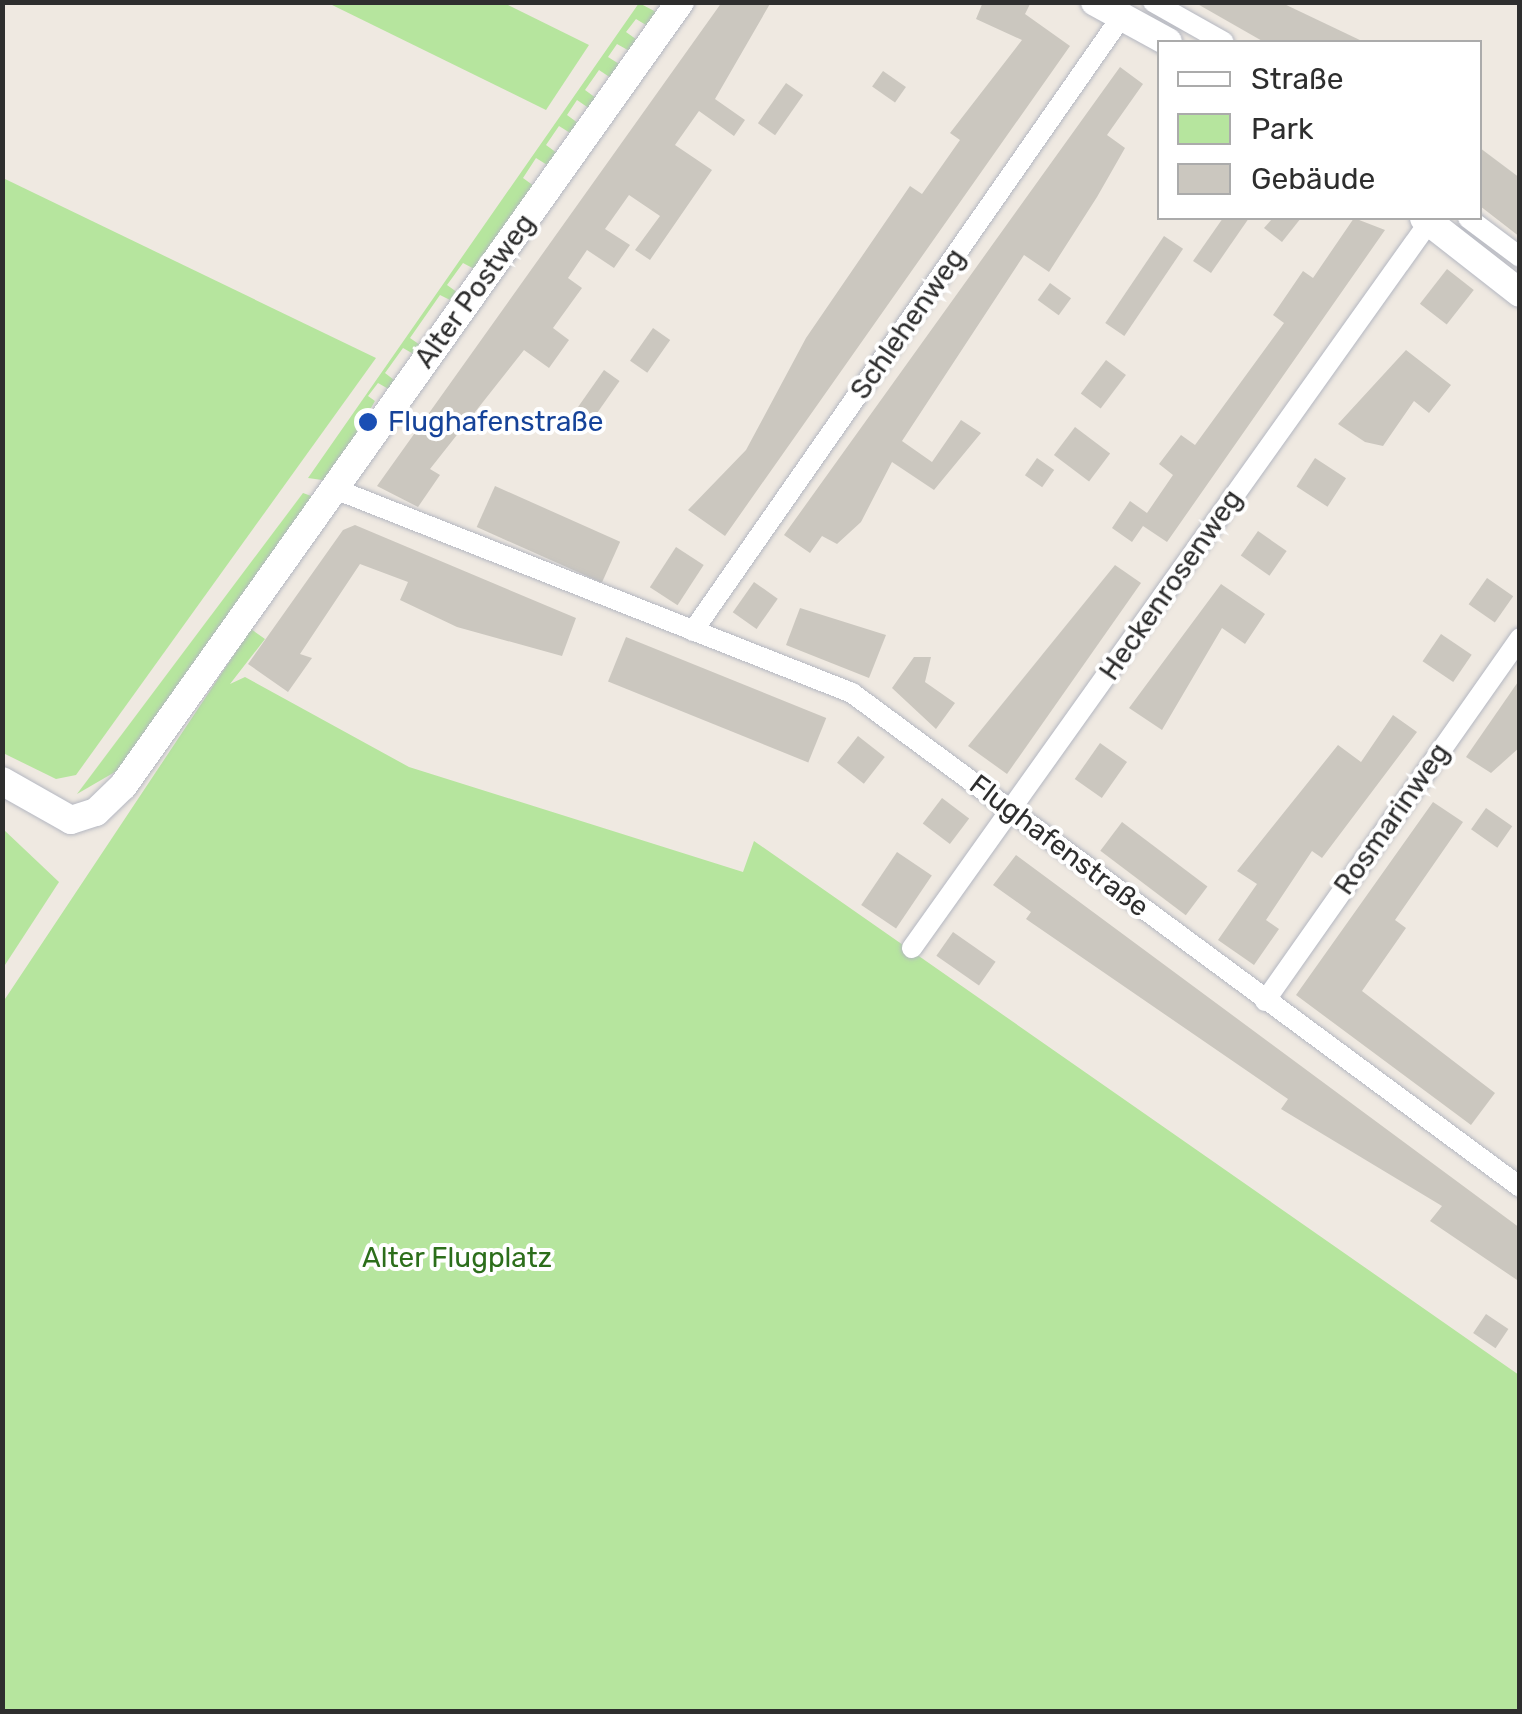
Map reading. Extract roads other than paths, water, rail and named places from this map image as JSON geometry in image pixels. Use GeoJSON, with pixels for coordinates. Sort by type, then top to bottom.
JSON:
{"type":"FeatureCollection","features":[{"type":"Feature","properties":{"kind":"main road","name":"Alter Postweg"},"geometry":{"type":"LineString","coordinates":[[2,781],[56,816],[88,816],[124,786],[680,2]]}},
{"type":"Feature","properties":{"kind":"main road"},"geometry":{"type":"LineString","coordinates":[[1095,2],[1164,40]]}},
{"type":"Feature","properties":{"kind":"main road"},"geometry":{"type":"LineString","coordinates":[[1426,220],[1520,293]]}},
{"type":"Feature","properties":{"kind":"street"},"geometry":{"type":"LineString","coordinates":[[1153,2],[1220,40]]}},
{"type":"Feature","properties":{"kind":"street","name":"Schlehenweg"},"geometry":{"type":"LineString","coordinates":[[692,631],[1122,16]]}},
{"type":"Feature","properties":{"kind":"street","name":"Heckenrosenweg"},"geometry":{"type":"LineString","coordinates":[[912,948],[1013,813],[1426,220]]}},
{"type":"Feature","properties":{"kind":"street"},"geometry":{"type":"LineString","coordinates":[[1471,220],[1520,257]]}},
{"type":"Feature","properties":{"kind":"street","name":"Flughafenstraße"},"geometry":{"type":"LineString","coordinates":[[335,489],[852,693],[1520,1187]]}},
{"type":"Feature","properties":{"kind":"street","name":"Rosmarinweg"},"geometry":{"type":"LineString","coordinates":[[1265,1001],[1520,638]]}},
{"type":"Feature","properties":{"kind":"place","name":"Flughafenstraße"},"geometry":{"type":"Point","coordinates":[368,422]}},
{"type":"Feature","properties":{"kind":"park label","name":"Alter Flugplatz"},"geometry":{"type":"Point","coordinates":[457,1258]}}]}
